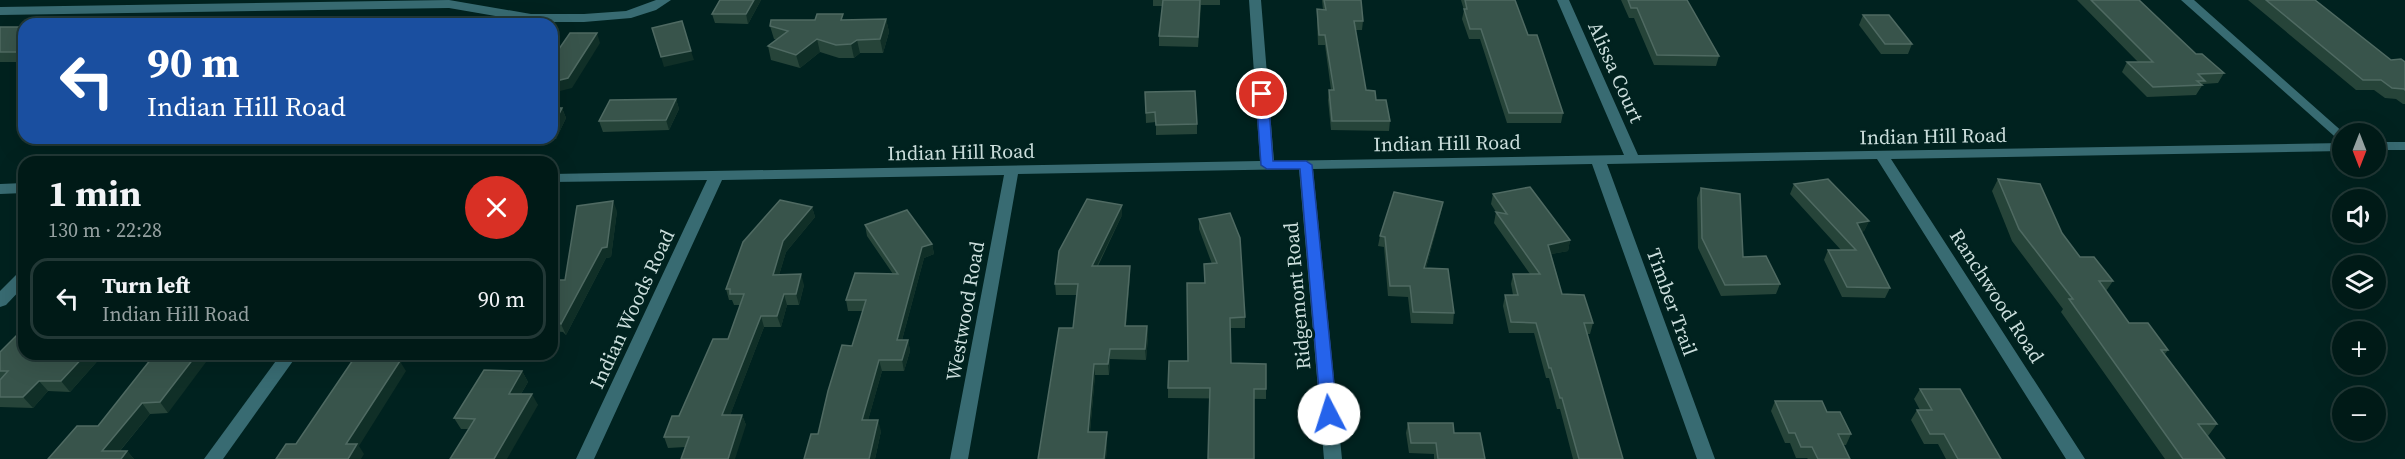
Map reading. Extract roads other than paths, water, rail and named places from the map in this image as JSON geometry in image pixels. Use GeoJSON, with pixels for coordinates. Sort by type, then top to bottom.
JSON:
{"type":"FeatureCollection","features":[{"type":"Feature","properties":{"kind":"street"},"geometry":{"type":"LineString","coordinates":[[0,11],[448,4],[514,16],[562,18],[612,17],[652,7],[665,0]]}},
{"type":"Feature","properties":{"kind":"street"},"geometry":{"type":"LineString","coordinates":[[1255,0],[1267,165]]}},
{"type":"Feature","properties":{"kind":"street","name":"Alissa Court"},"geometry":{"type":"LineString","coordinates":[[1563,0],[1633,159]]}},
{"type":"Feature","properties":{"kind":"street"},"geometry":{"type":"LineString","coordinates":[[2187,0],[2332,129]]}},
{"type":"Feature","properties":{"kind":"street"},"geometry":{"type":"LineString","coordinates":[[2386,146],[2405,146]]}},
{"type":"Feature","properties":{"kind":"street","name":"Indian Hill Road"},"geometry":{"type":"LineString","coordinates":[[558,178],[1633,159],[1883,157],[2332,147]]}},
{"type":"Feature","properties":{"kind":"street","name":"Ranchwood Road"},"geometry":{"type":"LineString","coordinates":[[1883,157],[2076,459]]}},
{"type":"Feature","properties":{"kind":"street","name":"Timber Trail"},"geometry":{"type":"LineString","coordinates":[[1598,160],[1707,459]]}},
{"type":"Feature","properties":{"kind":"street","name":"Ridgemont Road"},"geometry":{"type":"LineString","coordinates":[[1306,165],[1333,459]]}},
{"type":"Feature","properties":{"kind":"street","name":"Westwood Road"},"geometry":{"type":"LineString","coordinates":[[959,459],[1012,170]]}},
{"type":"Feature","properties":{"kind":"street","name":"Indian Woods Road"},"geometry":{"type":"LineString","coordinates":[[585,459],[716,176]]}},
{"type":"Feature","properties":{"kind":"street"},"geometry":{"type":"LineString","coordinates":[[0,189],[18,188]]}},
{"type":"Feature","properties":{"kind":"street"},"geometry":{"type":"LineString","coordinates":[[0,301],[18,283]]}},
{"type":"Feature","properties":{"kind":"street"},"geometry":{"type":"LineString","coordinates":[[213,459],[286,360]]}}]}
